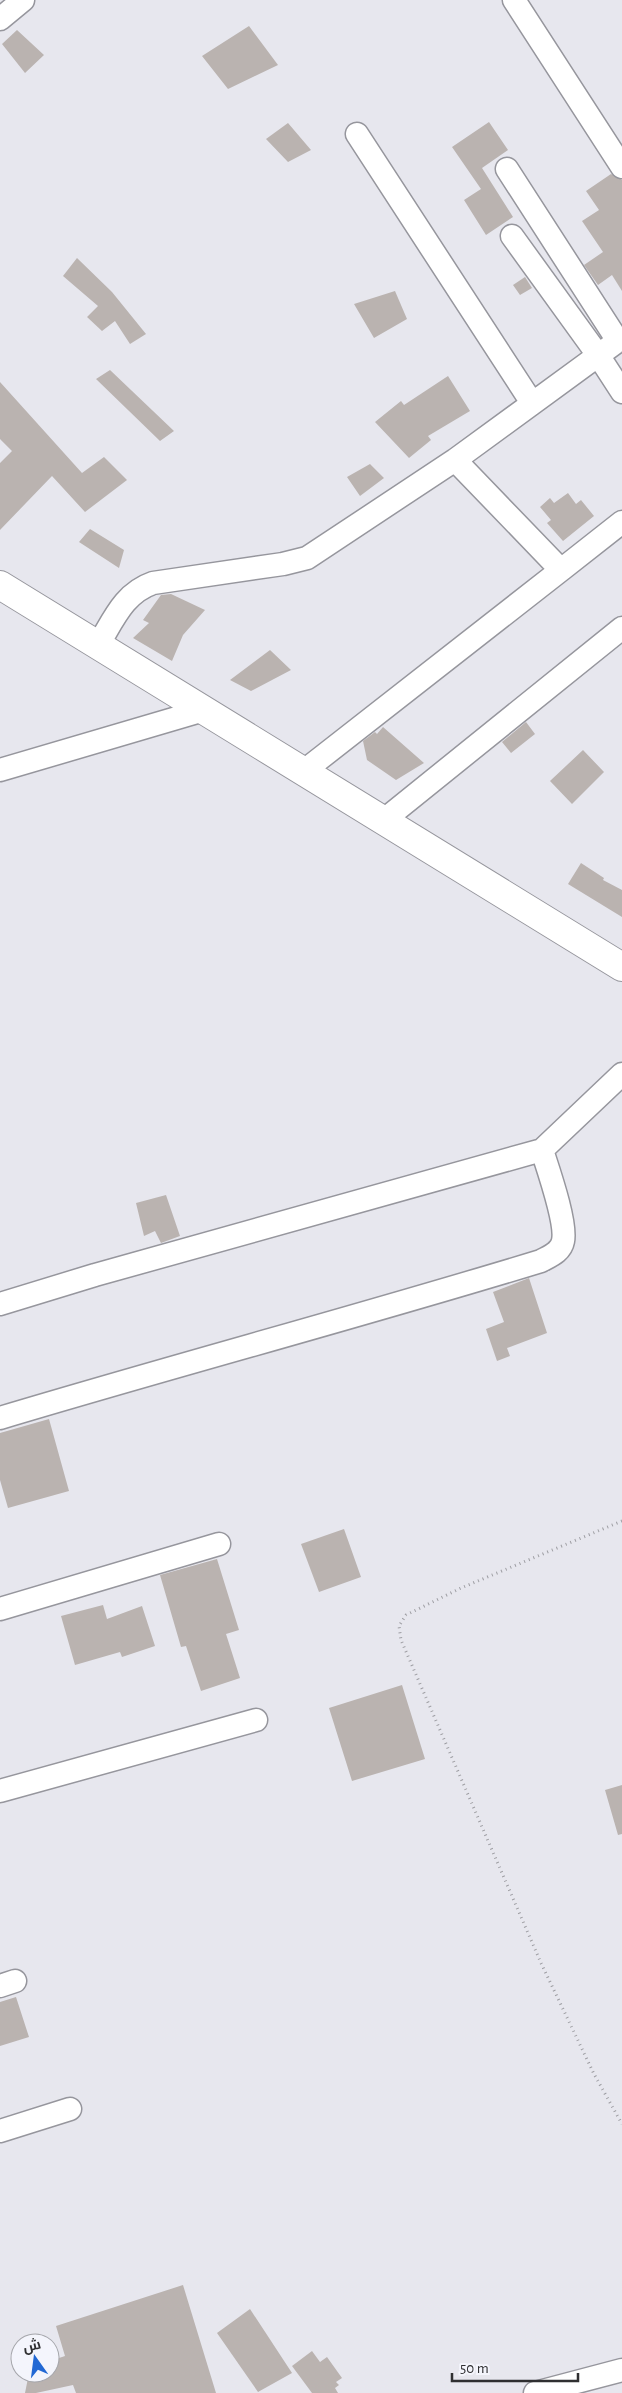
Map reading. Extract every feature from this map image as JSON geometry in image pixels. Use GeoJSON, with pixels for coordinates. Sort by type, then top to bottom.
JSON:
{"type":"FeatureCollection","features":[{"type":"Feature","properties":{"kind":"main road"},"geometry":{"type":"LineString","coordinates":[[5,593],[98,645],[622,967]]}},
{"type":"Feature","properties":{"kind":"street"},"geometry":{"type":"LineString","coordinates":[[0,19],[23,0]]}},
{"type":"Feature","properties":{"kind":"street"},"geometry":{"type":"LineString","coordinates":[[514,0],[622,167]]}},
{"type":"Feature","properties":{"kind":"street"},"geometry":{"type":"LineString","coordinates":[[357,134],[532,403]]}},
{"type":"Feature","properties":{"kind":"street"},"geometry":{"type":"LineString","coordinates":[[98,645],[128,598],[139,588],[153,583],[283,564],[307,558],[455,460],[620,339],[507,169]]}},
{"type":"Feature","properties":{"kind":"street"},"geometry":{"type":"LineString","coordinates":[[512,236],[598,355],[622,392]]}},
{"type":"Feature","properties":{"kind":"street"},"geometry":{"type":"LineString","coordinates":[[455,460],[562,570]]}},
{"type":"Feature","properties":{"kind":"street"},"geometry":{"type":"LineString","coordinates":[[304,771],[622,522]]}},
{"type":"Feature","properties":{"kind":"street"},"geometry":{"type":"LineString","coordinates":[[384,820],[622,628]]}},
{"type":"Feature","properties":{"kind":"street"},"geometry":{"type":"LineString","coordinates":[[0,770],[204,710]]}},
{"type":"Feature","properties":{"kind":"street"},"geometry":{"type":"LineString","coordinates":[[0,1304],[95,1275],[542,1150],[622,1074]]}},
{"type":"Feature","properties":{"kind":"street"},"geometry":{"type":"LineString","coordinates":[[0,1418],[118,1382],[422,1297],[541,1261],[556,1254],[563,1241],[560,1209],[542,1150]]}},
{"type":"Feature","properties":{"kind":"street"},"geometry":{"type":"LineString","coordinates":[[0,1610],[219,1544]]}},
{"type":"Feature","properties":{"kind":"street"},"geometry":{"type":"LineString","coordinates":[[0,1791],[256,1720]]}},
{"type":"Feature","properties":{"kind":"street"},"geometry":{"type":"LineString","coordinates":[[0,2131],[70,2110]]}},
{"type":"Feature","properties":{"kind":"street"},"geometry":{"type":"LineString","coordinates":[[535,2393],[622,2370]]}},
{"type":"Feature","properties":{"kind":"path"},"geometry":{"type":"LineString","coordinates":[[622,1521],[462,1588],[406,1615],[399,1626],[401,1640],[541,1962],[594,2074],[622,2124]]}},
{"type":"Feature","properties":{"kind":"building"},"geometry":{"type":"Polygon","coordinates":[[[249,26],[278,65],[228,89],[202,56],[249,26]]]}},
{"type":"Feature","properties":{"kind":"building"},"geometry":{"type":"Polygon","coordinates":[[[17,30],[44,55],[25,73],[2,44],[17,30]]]}},
{"type":"Feature","properties":{"kind":"building"},"geometry":{"type":"Polygon","coordinates":[[[489,122],[508,150],[482,168],[513,217],[486,235],[464,200],[481,189],[452,147],[489,122]]]}},
{"type":"Feature","properties":{"kind":"building"},"geometry":{"type":"Polygon","coordinates":[[[288,123],[311,150],[288,162],[266,139],[288,123]]]}},
{"type":"Feature","properties":{"kind":"building"},"geometry":{"type":"Polygon","coordinates":[[[611,174],[622,180],[622,291],[612,275],[598,285],[584,265],[603,252],[582,221],[599,210],[586,191],[611,174]]]}},
{"type":"Feature","properties":{"kind":"building"},"geometry":{"type":"Polygon","coordinates":[[[77,258],[112,292],[146,334],[130,344],[115,321],[102,331],[87,317],[98,306],[63,276],[77,258]]]}},
{"type":"Feature","properties":{"kind":"building"},"geometry":{"type":"Polygon","coordinates":[[[525,277],[532,288],[520,295],[513,285],[525,277]]]}},
{"type":"Feature","properties":{"kind":"building"},"geometry":{"type":"Polygon","coordinates":[[[395,291],[407,319],[374,338],[354,304],[395,291]]]}},
{"type":"Feature","properties":{"kind":"building"},"geometry":{"type":"Polygon","coordinates":[[[110,370],[174,431],[160,441],[96,379],[110,370]]]}},
{"type":"Feature","properties":{"kind":"building"},"geometry":{"type":"Polygon","coordinates":[[[448,376],[470,411],[428,436],[431,440],[409,458],[375,422],[401,401],[404,405],[448,376]]]}},
{"type":"Feature","properties":{"kind":"building"},"geometry":{"type":"Polygon","coordinates":[[[0,382],[82,473],[104,457],[127,480],[85,512],[52,476],[0,530],[0,463],[12,451],[0,439],[0,382]]]}},
{"type":"Feature","properties":{"kind":"building"},"geometry":{"type":"Polygon","coordinates":[[[370,464],[384,478],[360,496],[347,477],[370,464]]]}},
{"type":"Feature","properties":{"kind":"building"},"geometry":{"type":"Polygon","coordinates":[[[568,493],[576,504],[581,500],[594,516],[563,541],[547,523],[551,520],[540,507],[550,498],[554,503],[568,493]]]}},
{"type":"Feature","properties":{"kind":"building"},"geometry":{"type":"Polygon","coordinates":[[[90,529],[124,550],[119,568],[79,542],[90,529]]]}},
{"type":"Feature","properties":{"kind":"building"},"geometry":{"type":"Polygon","coordinates":[[[171,594],[205,610],[183,635],[172,661],[133,638],[149,623],[143,620],[161,595],[171,594]]]}},
{"type":"Feature","properties":{"kind":"building"},"geometry":{"type":"Polygon","coordinates":[[[270,650],[291,670],[251,691],[230,680],[270,650]]]}},
{"type":"Feature","properties":{"kind":"building"},"geometry":{"type":"Polygon","coordinates":[[[526,722],[535,734],[511,753],[502,742],[526,722]]]}},
{"type":"Feature","properties":{"kind":"building"},"geometry":{"type":"Polygon","coordinates":[[[383,727],[424,763],[396,780],[367,760],[363,741],[375,732],[377,734],[383,727]]]}},
{"type":"Feature","properties":{"kind":"building"},"geometry":{"type":"Polygon","coordinates":[[[583,750],[604,772],[572,804],[550,781],[583,750]]]}},
{"type":"Feature","properties":{"kind":"building"},"geometry":{"type":"Polygon","coordinates":[[[581,863],[604,878],[603,880],[622,890],[622,917],[568,884],[581,863]]]}},
{"type":"Feature","properties":{"kind":"building"},"geometry":{"type":"Polygon","coordinates":[[[166,1195],[180,1236],[161,1243],[155,1231],[144,1236],[136,1203],[166,1195]]]}},
{"type":"Feature","properties":{"kind":"building"},"geometry":{"type":"Polygon","coordinates":[[[529,1278],[547,1333],[507,1348],[510,1356],[497,1361],[486,1329],[504,1322],[493,1292],[529,1278]]]}},
{"type":"Feature","properties":{"kind":"building"},"geometry":{"type":"Polygon","coordinates":[[[49,1419],[69,1491],[8,1508],[0,1480],[0,1433],[49,1419]]]}},
{"type":"Feature","properties":{"kind":"building"},"geometry":{"type":"Polygon","coordinates":[[[344,1529],[361,1577],[319,1592],[301,1544],[344,1529]]]}},
{"type":"Feature","properties":{"kind":"building"},"geometry":{"type":"Polygon","coordinates":[[[217,1559],[239,1630],[226,1634],[240,1678],[201,1691],[186,1646],[181,1647],[160,1575],[217,1559]]]}},
{"type":"Feature","properties":{"kind":"building"},"geometry":{"type":"Polygon","coordinates":[[[103,1605],[107,1619],[142,1606],[155,1646],[122,1657],[120,1652],[75,1665],[61,1616],[103,1605]]]}},
{"type":"Feature","properties":{"kind":"building"},"geometry":{"type":"Polygon","coordinates":[[[402,1685],[425,1759],[352,1781],[329,1708],[402,1685]]]}},
{"type":"Feature","properties":{"kind":"building"},"geometry":{"type":"Polygon","coordinates":[[[622,1785],[622,1834],[618,1835],[605,1790],[622,1785]]]}},
{"type":"Feature","properties":{"kind":"building"},"geometry":{"type":"Polygon","coordinates":[[[16,1997],[29,2037],[0,2046],[0,2002],[16,1997]]]}},
{"type":"Feature","properties":{"kind":"building"},"geometry":{"type":"Polygon","coordinates":[[[183,2285],[216,2393],[76,2393],[73,2385],[36,2393],[25,2393],[27,2383],[60,2383],[60,2358],[65,2356],[60,2333],[58,2333],[56,2326],[183,2285]]]}},
{"type":"Feature","properties":{"kind":"building"},"geometry":{"type":"Polygon","coordinates":[[[250,2309],[292,2373],[258,2392],[217,2333],[250,2309]]]}},
{"type":"Feature","properties":{"kind":"building"},"geometry":{"type":"Polygon","coordinates":[[[312,2351],[320,2362],[327,2357],[342,2378],[336,2382],[339,2385],[335,2388],[338,2393],[312,2393],[292,2366],[312,2351]]]}}]}
